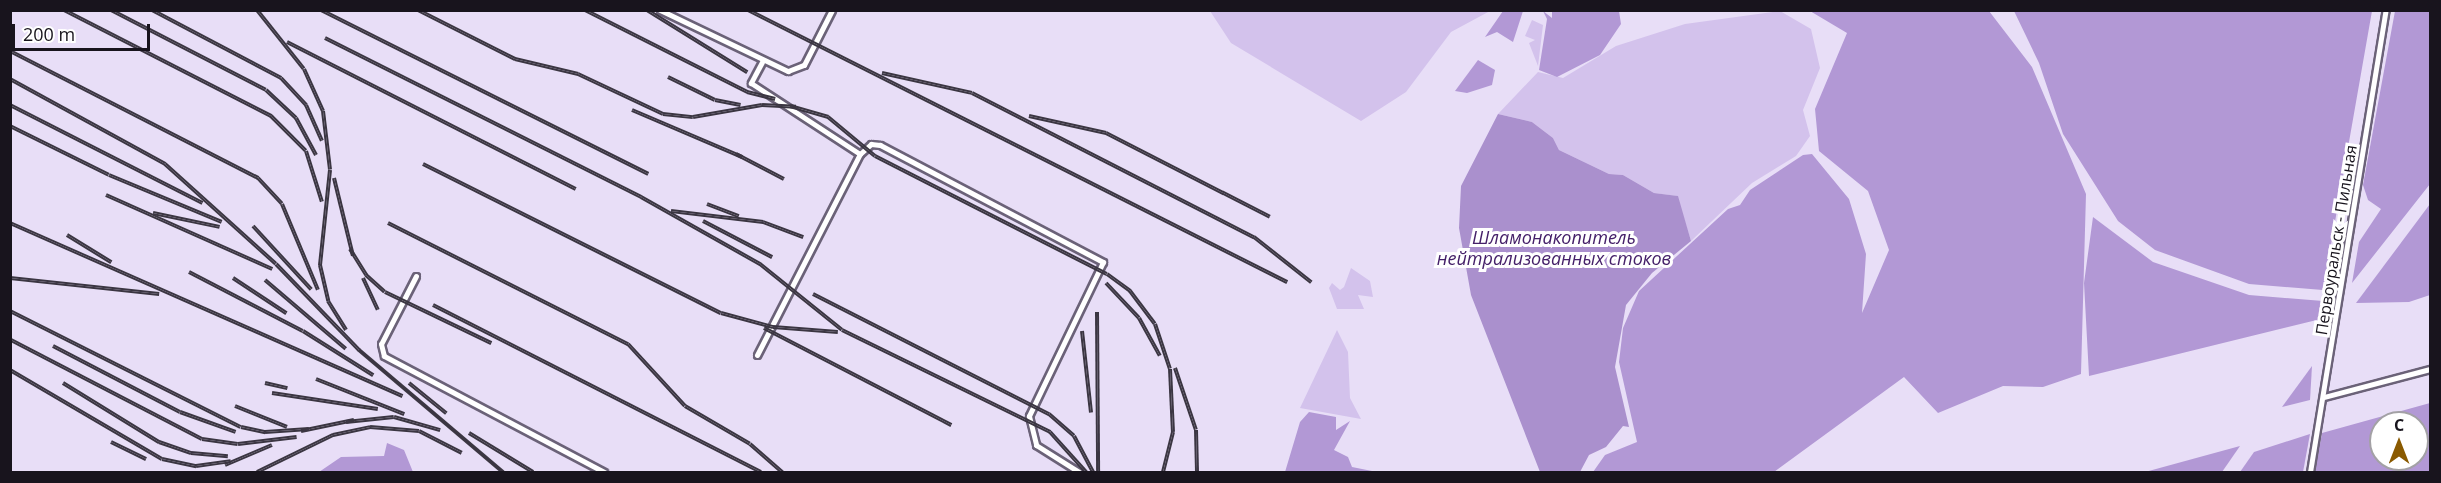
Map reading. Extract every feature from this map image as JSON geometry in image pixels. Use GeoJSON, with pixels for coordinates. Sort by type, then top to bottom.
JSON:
{"type":"FeatureCollection","features":[{"type":"Feature","properties":{"kind":"street"},"geometry":{"type":"LineString","coordinates":[[660,10],[762,62],[788,71],[799,69],[832,10]]}},
{"type":"Feature","properties":{"kind":"street","name":"Первоуральск - Пильная"},"geometry":{"type":"LineString","coordinates":[[2310,472],[2386,10]]}},
{"type":"Feature","properties":{"kind":"street"},"geometry":{"type":"LineString","coordinates":[[762,62],[751,83],[860,154]]}},
{"type":"Feature","properties":{"kind":"street"},"geometry":{"type":"LineString","coordinates":[[757,355],[860,154],[871,144],[880,145],[1102,260],[1104,267],[1029,416],[1036,445],[1079,472]]}},
{"type":"Feature","properties":{"kind":"street"},"geometry":{"type":"LineString","coordinates":[[416,276],[381,344],[384,356],[604,472]]}},
{"type":"Feature","properties":{"kind":"street"},"geometry":{"type":"LineString","coordinates":[[2324,397],[2430,369]]}},
{"type":"Feature","properties":{"kind":"shaded area"},"geometry":{"type":"Polygon","coordinates":[[[1210,11],[1490,11],[1451,32],[1406,92],[1361,121],[1231,43],[1210,11]]]}},
{"type":"Feature","properties":{"kind":"shaded area"},"geometry":{"type":"Polygon","coordinates":[[[1503,11],[1523,11],[1513,42],[1497,32],[1485,37],[1503,11]]]}},
{"type":"Feature","properties":{"kind":"shaded area"},"geometry":{"type":"Polygon","coordinates":[[[1543,11],[1552,18],[1552,11],[1619,11],[1621,24],[1600,55],[1557,77],[1539,70],[1547,19],[1543,11]]]}},
{"type":"Feature","properties":{"kind":"shaded area"},"geometry":{"type":"Polygon","coordinates":[[[1780,11],[1811,29],[1820,68],[1803,110],[1810,136],[1796,156],[1752,183],[1691,241],[1677,196],[1654,193],[1623,175],[1609,174],[1559,150],[1553,138],[1532,122],[1498,114],[1538,72],[1563,78],[1616,46],[1685,24],[1780,11]]]}},
{"type":"Feature","properties":{"kind":"shaded area"},"geometry":{"type":"Polygon","coordinates":[[[1810,11],[1989,11],[2032,67],[2086,194],[2081,374],[2043,387],[2003,386],[1938,413],[1904,377],[1774,472],[1593,472],[1605,455],[1637,442],[1619,362],[1623,328],[1639,291],[1728,209],[1740,205],[1750,190],[1803,155],[1812,154],[1849,199],[1866,254],[1862,313],[1889,250],[1868,191],[1819,151],[1815,109],[1847,33],[1810,11]]]}},
{"type":"Feature","properties":{"kind":"shaded area"},"geometry":{"type":"Polygon","coordinates":[[[2014,11],[2372,11],[2323,290],[2249,284],[2155,250],[2118,221],[2063,134],[2039,63],[2014,11]]]}},
{"type":"Feature","properties":{"kind":"shaded area"},"geometry":{"type":"Polygon","coordinates":[[[2395,11],[2430,11],[2430,184],[2352,283],[2359,242],[2381,209],[2368,200],[2363,185],[2395,11]]]}},
{"type":"Feature","properties":{"kind":"shaded area"},"geometry":{"type":"Polygon","coordinates":[[[1532,20],[1543,25],[1538,66],[1529,43],[1535,40],[1525,36],[1532,20]]]}},
{"type":"Feature","properties":{"kind":"shaded area"},"geometry":{"type":"Polygon","coordinates":[[[1478,60],[1495,70],[1492,85],[1467,93],[1455,91],[1478,60]]]}},
{"type":"Feature","properties":{"kind":"shaded area"},"geometry":{"type":"Polygon","coordinates":[[[2430,204],[2430,295],[2409,302],[2356,303],[2430,204]]]}},
{"type":"Feature","properties":{"kind":"shaded area"},"geometry":{"type":"Polygon","coordinates":[[[2093,217],[2153,262],[2249,295],[2323,301],[2329,317],[2089,376],[2084,283],[2093,217]]]}},
{"type":"Feature","properties":{"kind":"shaded area"},"geometry":{"type":"Polygon","coordinates":[[[1351,268],[1370,281],[1373,297],[1358,295],[1364,309],[1337,309],[1329,288],[1332,283],[1340,290],[1344,287],[1351,268]]]}},
{"type":"Feature","properties":{"kind":"shaded area"},"geometry":{"type":"Polygon","coordinates":[[[1337,330],[1348,352],[1350,398],[1361,419],[1300,408],[1337,330]]]}},
{"type":"Feature","properties":{"kind":"shaded area"},"geometry":{"type":"Polygon","coordinates":[[[2312,366],[2310,400],[2282,407],[2312,366]]]}},
{"type":"Feature","properties":{"kind":"shaded area"},"geometry":{"type":"Polygon","coordinates":[[[2430,403],[2430,472],[2315,472],[2322,433],[2369,420],[2369,471],[2429,471],[2429,411],[2401,411],[2430,403]]]}},
{"type":"Feature","properties":{"kind":"shaded area"},"geometry":{"type":"Polygon","coordinates":[[[1309,412],[1336,417],[1336,430],[1350,421],[1334,450],[1348,457],[1352,467],[1377,472],[1285,472],[1300,422],[1309,412]]]}},
{"type":"Feature","properties":{"kind":"shaded area"},"geometry":{"type":"Polygon","coordinates":[[[2310,434],[2303,472],[2240,472],[2254,452],[2310,434]]]}},
{"type":"Feature","properties":{"kind":"shaded area"},"geometry":{"type":"Polygon","coordinates":[[[387,443],[404,450],[413,472],[319,472],[341,457],[384,456],[387,443]]]}},
{"type":"Feature","properties":{"kind":"shaded area"},"geometry":{"type":"Polygon","coordinates":[[[2240,446],[2222,472],[2145,472],[2240,446]]]}},
{"type":"Feature","properties":{"kind":"water","name":"Шламонакопитель нейтрализованных стоков"},"geometry":{"type":"Polygon","coordinates":[[[1498,114],[1532,122],[1553,138],[1559,150],[1609,174],[1623,175],[1654,193],[1678,196],[1691,241],[1652,273],[1626,305],[1615,367],[1629,427],[1623,426],[1606,447],[1589,455],[1580,472],[1540,472],[1471,295],[1459,228],[1461,186],[1498,114]]]}},
{"type":"Feature","properties":{"kind":"railway"},"geometry":{"type":"LineString","coordinates":[[64,10],[271,116],[306,151],[322,202]]}},
{"type":"Feature","properties":{"kind":"railway"},"geometry":{"type":"LineString","coordinates":[[111,10],[266,90],[296,118],[316,155]]}},
{"type":"Feature","properties":{"kind":"railway"},"geometry":{"type":"LineString","coordinates":[[152,10],[281,78],[306,105],[322,141]]}},
{"type":"Feature","properties":{"kind":"railway"},"geometry":{"type":"LineString","coordinates":[[257,10],[304,69],[323,111],[330,170],[320,265],[328,301],[346,330]]}},
{"type":"Feature","properties":{"kind":"railway"},"geometry":{"type":"LineString","coordinates":[[321,10],[648,174]]}},
{"type":"Feature","properties":{"kind":"railway"},"geometry":{"type":"LineString","coordinates":[[418,10],[515,59],[578,74],[663,114],[693,117],[762,105],[796,107]]}},
{"type":"Feature","properties":{"kind":"railway"},"geometry":{"type":"LineString","coordinates":[[585,10],[747,92],[775,99]]}},
{"type":"Feature","properties":{"kind":"railway"},"geometry":{"type":"LineString","coordinates":[[647,10],[747,72]]}},
{"type":"Feature","properties":{"kind":"railway"},"geometry":{"type":"LineString","coordinates":[[748,10],[1287,282]]}},
{"type":"Feature","properties":{"kind":"railway"},"geometry":{"type":"LineString","coordinates":[[325,38],[641,197],[760,264],[842,330],[1050,432],[1086,472]]}},
{"type":"Feature","properties":{"kind":"railway"},"geometry":{"type":"LineString","coordinates":[[287,42],[576,189]]}},
{"type":"Feature","properties":{"kind":"railway"},"geometry":{"type":"LineString","coordinates":[[10,51],[258,178],[282,204],[318,290]]}},
{"type":"Feature","properties":{"kind":"railway"},"geometry":{"type":"LineString","coordinates":[[882,73],[972,93],[1254,237],[1311,282]]}},
{"type":"Feature","properties":{"kind":"railway"},"geometry":{"type":"LineString","coordinates":[[668,77],[715,100],[741,105]]}},
{"type":"Feature","properties":{"kind":"railway"},"geometry":{"type":"LineString","coordinates":[[10,79],[165,164],[276,264],[359,350],[503,472]]}},
{"type":"Feature","properties":{"kind":"railway"},"geometry":{"type":"LineString","coordinates":[[10,105],[202,203]]}},
{"type":"Feature","properties":{"kind":"railway"},"geometry":{"type":"LineString","coordinates":[[790,106],[828,117],[875,156],[1107,274],[1130,291],[1155,324],[1170,369],[1173,432],[1163,472]]}},
{"type":"Feature","properties":{"kind":"railway"},"geometry":{"type":"LineString","coordinates":[[632,110],[742,157]]}},
{"type":"Feature","properties":{"kind":"railway"},"geometry":{"type":"LineString","coordinates":[[1029,116],[1106,133],[1270,217]]}},
{"type":"Feature","properties":{"kind":"railway"},"geometry":{"type":"LineString","coordinates":[[10,126],[109,175],[222,222]]}},
{"type":"Feature","properties":{"kind":"railway"},"geometry":{"type":"LineString","coordinates":[[736,154],[784,179]]}},
{"type":"Feature","properties":{"kind":"railway"},"geometry":{"type":"LineString","coordinates":[[423,164],[721,313],[773,327],[838,332]]}},
{"type":"Feature","properties":{"kind":"railway"},"geometry":{"type":"LineString","coordinates":[[334,178],[353,256]]}},
{"type":"Feature","properties":{"kind":"railway"},"geometry":{"type":"LineString","coordinates":[[106,195],[272,269]]}},
{"type":"Feature","properties":{"kind":"railway"},"geometry":{"type":"LineString","coordinates":[[707,204],[739,216]]}},
{"type":"Feature","properties":{"kind":"railway"},"geometry":{"type":"LineString","coordinates":[[671,211],[763,222],[803,237]]}},
{"type":"Feature","properties":{"kind":"railway"},"geometry":{"type":"LineString","coordinates":[[153,213],[220,227]]}},
{"type":"Feature","properties":{"kind":"railway"},"geometry":{"type":"LineString","coordinates":[[703,221],[772,257]]}},
{"type":"Feature","properties":{"kind":"railway"},"geometry":{"type":"LineString","coordinates":[[10,223],[403,396]]}},
{"type":"Feature","properties":{"kind":"railway"},"geometry":{"type":"LineString","coordinates":[[388,223],[628,344],[685,406],[750,444],[782,472]]}},
{"type":"Feature","properties":{"kind":"railway"},"geometry":{"type":"LineString","coordinates":[[253,226],[311,289]]}},
{"type":"Feature","properties":{"kind":"railway"},"geometry":{"type":"LineString","coordinates":[[67,235],[111,262]]}},
{"type":"Feature","properties":{"kind":"railway"},"geometry":{"type":"LineString","coordinates":[[350,249],[366,275],[385,292],[491,343]]}},
{"type":"Feature","properties":{"kind":"railway"},"geometry":{"type":"LineString","coordinates":[[189,272],[303,331],[373,375]]}},
{"type":"Feature","properties":{"kind":"railway"},"geometry":{"type":"LineString","coordinates":[[10,278],[159,294]]}},
{"type":"Feature","properties":{"kind":"railway"},"geometry":{"type":"LineString","coordinates":[[233,278],[286,313]]}},
{"type":"Feature","properties":{"kind":"railway"},"geometry":{"type":"LineString","coordinates":[[363,278],[378,310]]}},
{"type":"Feature","properties":{"kind":"railway"},"geometry":{"type":"LineString","coordinates":[[265,280],[346,349]]}},
{"type":"Feature","properties":{"kind":"railway"},"geometry":{"type":"LineString","coordinates":[[1106,283],[1139,318],[1160,356]]}},
{"type":"Feature","properties":{"kind":"railway"},"geometry":{"type":"LineString","coordinates":[[813,294],[1049,414],[1074,436],[1093,472]]}},
{"type":"Feature","properties":{"kind":"railway"},"geometry":{"type":"LineString","coordinates":[[433,305],[761,472]]}},
{"type":"Feature","properties":{"kind":"railway"},"geometry":{"type":"LineString","coordinates":[[10,311],[241,427],[265,432],[309,429]]}},
{"type":"Feature","properties":{"kind":"railway"},"geometry":{"type":"LineString","coordinates":[[1097,312],[1098,472]]}},
{"type":"Feature","properties":{"kind":"railway"},"geometry":{"type":"LineString","coordinates":[[764,328],[951,425]]}},
{"type":"Feature","properties":{"kind":"railway"},"geometry":{"type":"LineString","coordinates":[[1082,331],[1091,413]]}},
{"type":"Feature","properties":{"kind":"railway"},"geometry":{"type":"LineString","coordinates":[[11,340],[202,439],[238,444],[297,437]]}},
{"type":"Feature","properties":{"kind":"railway"},"geometry":{"type":"LineString","coordinates":[[53,346],[180,412],[236,432]]}},
{"type":"Feature","properties":{"kind":"railway"},"geometry":{"type":"LineString","coordinates":[[1175,368],[1196,430],[1197,472]]}},
{"type":"Feature","properties":{"kind":"railway"},"geometry":{"type":"LineString","coordinates":[[10,370],[162,459],[196,466],[231,461]]}},
{"type":"Feature","properties":{"kind":"railway"},"geometry":{"type":"LineString","coordinates":[[316,379],[404,414]]}},
{"type":"Feature","properties":{"kind":"railway"},"geometry":{"type":"LineString","coordinates":[[63,383],[159,442],[191,453],[228,456]]}},
{"type":"Feature","properties":{"kind":"railway"},"geometry":{"type":"LineString","coordinates":[[265,383],[287,388]]}},
{"type":"Feature","properties":{"kind":"railway"},"geometry":{"type":"LineString","coordinates":[[409,383],[446,413]]}},
{"type":"Feature","properties":{"kind":"railway"},"geometry":{"type":"LineString","coordinates":[[272,393],[378,409]]}},
{"type":"Feature","properties":{"kind":"railway"},"geometry":{"type":"LineString","coordinates":[[235,406],[287,427]]}},
{"type":"Feature","properties":{"kind":"railway"},"geometry":{"type":"LineString","coordinates":[[346,422],[394,417],[440,430]]}},
{"type":"Feature","properties":{"kind":"railway"},"geometry":{"type":"LineString","coordinates":[[301,431],[354,420]]}},
{"type":"Feature","properties":{"kind":"railway"},"geometry":{"type":"LineString","coordinates":[[257,472],[333,435],[370,427],[419,431],[462,453]]}},
{"type":"Feature","properties":{"kind":"railway"},"geometry":{"type":"LineString","coordinates":[[469,433],[533,472]]}},
{"type":"Feature","properties":{"kind":"railway"},"geometry":{"type":"LineString","coordinates":[[111,442],[146,459]]}},
{"type":"Feature","properties":{"kind":"railway"},"geometry":{"type":"LineString","coordinates":[[225,465],[272,445]]}}]}
